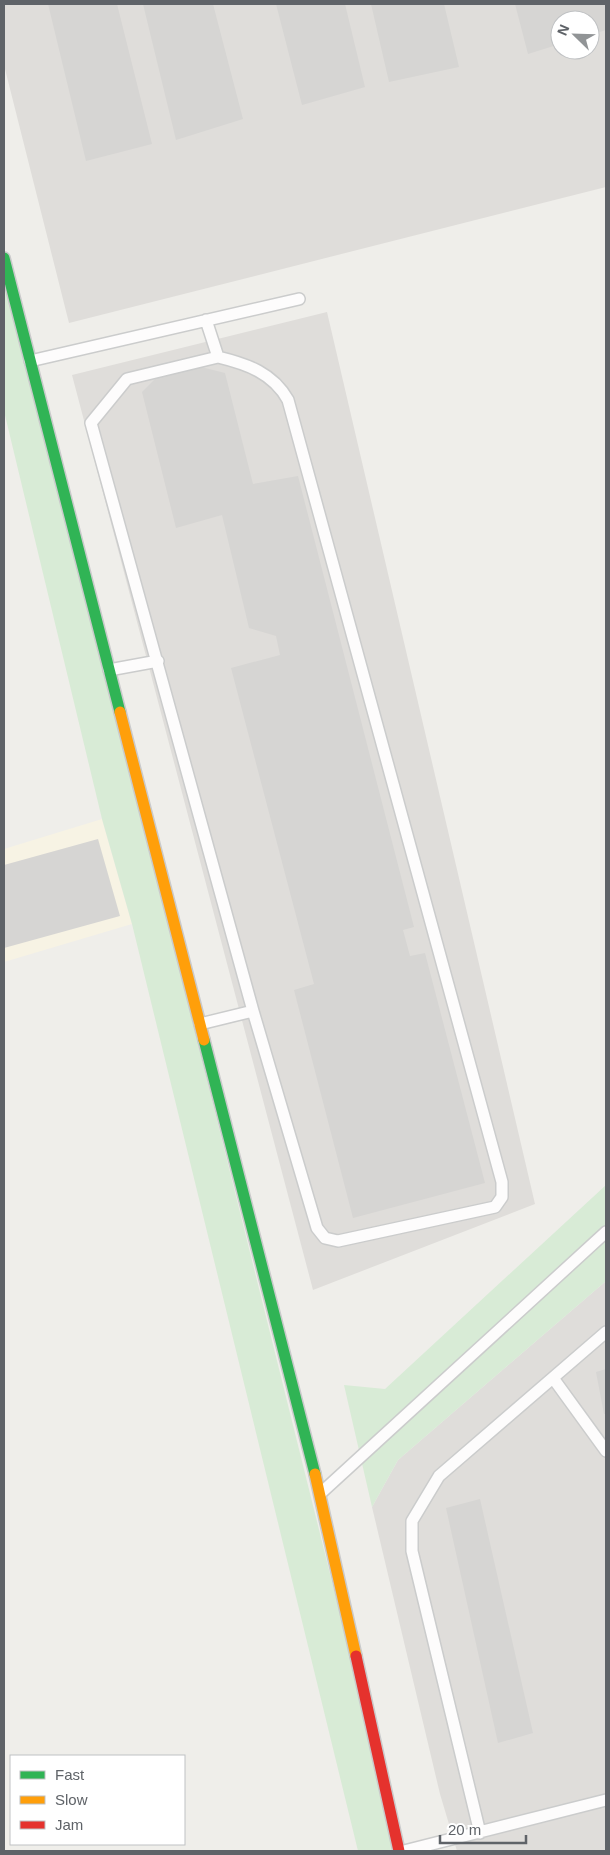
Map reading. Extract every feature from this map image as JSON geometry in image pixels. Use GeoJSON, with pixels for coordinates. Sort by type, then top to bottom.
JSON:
{"type":"FeatureCollection","features":[{"type":"Feature","properties":{"kind":"street"},"geometry":{"type":"LineString","coordinates":[[4,258],[320,1493],[400,1851]]}},
{"type":"Feature","properties":{"kind":"lane"},"geometry":{"type":"LineString","coordinates":[[30,361],[299,299]]}},
{"type":"Feature","properties":{"kind":"lane"},"geometry":{"type":"LineString","coordinates":[[206,320],[218,357]]}},
{"type":"Feature","properties":{"kind":"lane"},"geometry":{"type":"LineString","coordinates":[[218,357],[239,362],[267,375],[284,392],[288,400],[502,1182],[502,1197],[495,1207],[338,1241],[325,1238],[317,1228],[254,1011],[91,423],[127,379],[218,357]]}},
{"type":"Feature","properties":{"kind":"lane"},"geometry":{"type":"LineString","coordinates":[[109,670],[158,661]]}},
{"type":"Feature","properties":{"kind":"lane"},"geometry":{"type":"LineString","coordinates":[[200,1024],[254,1011]]}},
{"type":"Feature","properties":{"kind":"lane"},"geometry":{"type":"LineString","coordinates":[[320,1493],[606,1232]]}},
{"type":"Feature","properties":{"kind":"lane"},"geometry":{"type":"LineString","coordinates":[[480,1833],[412,1551],[412,1521],[439,1476],[606,1332]]}},
{"type":"Feature","properties":{"kind":"lane"},"geometry":{"type":"LineString","coordinates":[[553,1378],[606,1451]]}},
{"type":"Feature","properties":{"kind":"lane"},"geometry":{"type":"LineString","coordinates":[[404,1851],[606,1800]]}},
{"type":"Feature","properties":{"kind":"shaded area"},"geometry":{"type":"Polygon","coordinates":[[[4,4],[606,4],[606,187],[69,323],[4,65],[4,4]]]}},
{"type":"Feature","properties":{"kind":"shaded area"},"geometry":{"type":"Polygon","coordinates":[[[327,312],[535,1204],[313,1290],[72,375],[327,312]]]}},
{"type":"Feature","properties":{"kind":"shaded area"},"geometry":{"type":"Polygon","coordinates":[[[102,819],[132,924],[4,962],[4,849],[102,819]]]}},
{"type":"Feature","properties":{"kind":"shaded area"},"geometry":{"type":"Polygon","coordinates":[[[606,1281],[606,1851],[457,1851],[440,1794],[372,1507],[398,1460],[606,1281]]]}},
{"type":"Feature","properties":{"kind":"green space"},"geometry":{"type":"Polygon","coordinates":[[[4,264],[399,1851],[358,1851],[132,924],[102,819],[4,411],[4,264]]]}},
{"type":"Feature","properties":{"kind":"green space"},"geometry":{"type":"Polygon","coordinates":[[[606,1185],[606,1281],[398,1460],[372,1507],[344,1385],[385,1389],[606,1185]]]}},
{"type":"Feature","properties":{"kind":"building"},"geometry":{"type":"Polygon","coordinates":[[[48,4],[117,4],[152,144],[86,161],[48,4]]]}},
{"type":"Feature","properties":{"kind":"building"},"geometry":{"type":"Polygon","coordinates":[[[143,4],[213,4],[243,119],[176,140],[143,4]]]}},
{"type":"Feature","properties":{"kind":"building"},"geometry":{"type":"Polygon","coordinates":[[[276,4],[345,4],[365,87],[302,105],[276,4]]]}},
{"type":"Feature","properties":{"kind":"building"},"geometry":{"type":"Polygon","coordinates":[[[371,4],[444,4],[459,67],[389,82],[371,4]]]}},
{"type":"Feature","properties":{"kind":"building"},"geometry":{"type":"Polygon","coordinates":[[[515,4],[606,4],[606,30],[600,32],[600,10],[550,10],[550,47],[528,54],[515,4]]]}},
{"type":"Feature","properties":{"kind":"building"},"geometry":{"type":"Polygon","coordinates":[[[197,366],[225,373],[253,484],[298,476],[414,927],[403,930],[410,956],[425,953],[485,1183],[353,1218],[294,990],[314,984],[231,668],[280,655],[276,636],[249,628],[222,515],[176,528],[142,392],[156,378],[197,366]]]}},
{"type":"Feature","properties":{"kind":"building"},"geometry":{"type":"Polygon","coordinates":[[[98,839],[120,916],[4,948],[4,865],[98,839]]]}},
{"type":"Feature","properties":{"kind":"building"},"geometry":{"type":"Polygon","coordinates":[[[606,1369],[606,1414],[604,1414],[596,1372],[606,1369]]]}},
{"type":"Feature","properties":{"kind":"building"},"geometry":{"type":"Polygon","coordinates":[[[480,1499],[533,1733],[498,1743],[446,1508],[480,1499]]]}},
{"type":"Feature","properties":{"kind":"traffic: fast"},"geometry":{"type":"LineString","coordinates":[[4,258],[120,712]]}},
{"type":"Feature","properties":{"kind":"traffic: fast"},"geometry":{"type":"LineString","coordinates":[[204,1040],[315,1474]]}},
{"type":"Feature","properties":{"kind":"traffic: slow"},"geometry":{"type":"LineString","coordinates":[[120,712],[204,1040]]}},
{"type":"Feature","properties":{"kind":"traffic: slow"},"geometry":{"type":"LineString","coordinates":[[315,1474],[356,1656]]}},
{"type":"Feature","properties":{"kind":"traffic: jam"},"geometry":{"type":"LineString","coordinates":[[356,1656],[399,1851]]}}]}
